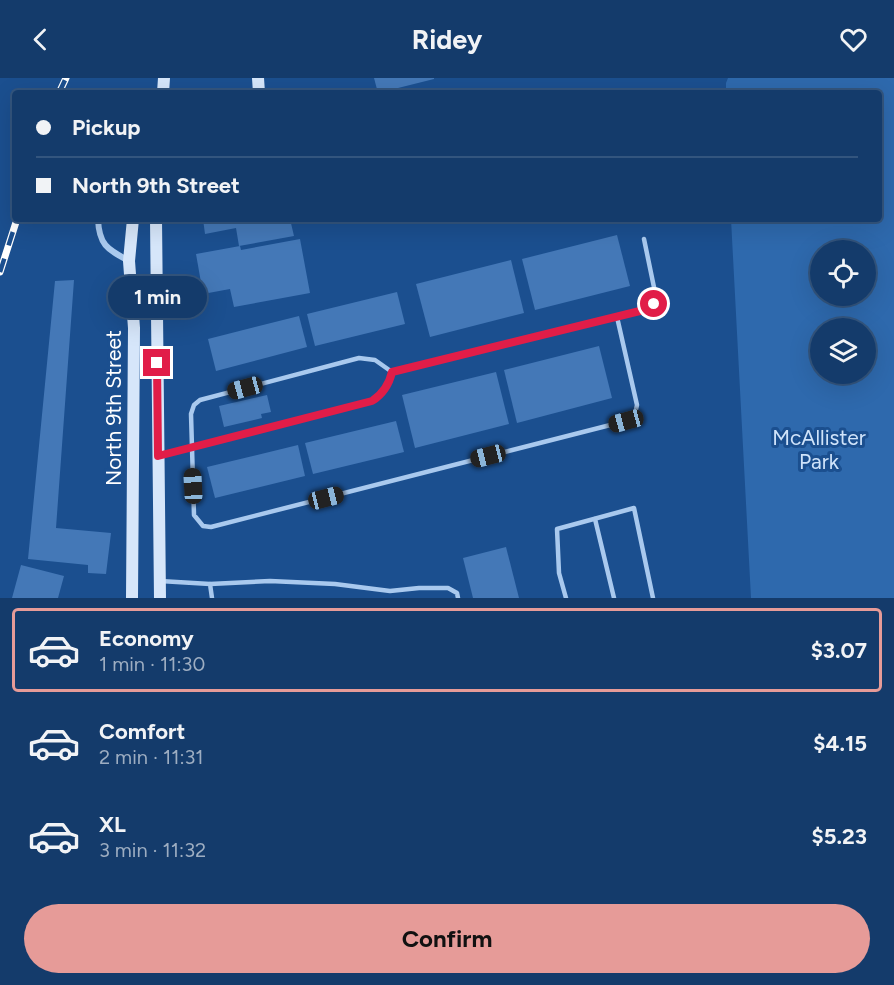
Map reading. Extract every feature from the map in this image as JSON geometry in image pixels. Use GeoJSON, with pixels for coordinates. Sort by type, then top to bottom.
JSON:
{"type":"FeatureCollection","features":[{"type":"Feature","properties":{"kind":"main road","name":"North 9th Street"},"geometry":{"type":"LineString","coordinates":[[132,598],[134,328],[129,261],[133,222]]}},
{"type":"Feature","properties":{"kind":"main road","name":"North 9th Street"},"geometry":{"type":"LineString","coordinates":[[156,222],[160,598]]}},
{"type":"Feature","properties":{"kind":"street"},"geometry":{"type":"LineString","coordinates":[[98,222],[98,232],[103,244],[129,261]]}},
{"type":"Feature","properties":{"kind":"lane"},"geometry":{"type":"LineString","coordinates":[[617,317],[637,405],[636,412],[626,421],[211,527],[204,526],[195,514],[191,414],[194,405],[200,400],[358,358],[375,360],[392,372],[648,309],[654,304],[656,297],[644,239]]}},
{"type":"Feature","properties":{"kind":"lane"},"geometry":{"type":"LineString","coordinates":[[158,456],[372,401],[386,389],[392,372]]}},
{"type":"Feature","properties":{"kind":"lane"},"geometry":{"type":"LineString","coordinates":[[566,598],[559,573],[557,529],[634,508],[653,598]]}},
{"type":"Feature","properties":{"kind":"lane"},"geometry":{"type":"LineString","coordinates":[[595,519],[614,598]]}},
{"type":"Feature","properties":{"kind":"lane"},"geometry":{"type":"LineString","coordinates":[[160,581],[210,584],[270,581],[335,584],[390,591],[448,588],[457,593],[458,598]]}},
{"type":"Feature","properties":{"kind":"lane"},"geometry":{"type":"LineString","coordinates":[[210,584],[212,598]]}},
{"type":"Feature","properties":{"kind":"green space","name":"McAllister Park"},"geometry":{"type":"Polygon","coordinates":[[[728,78],[894,78],[894,598],[751,598],[731,222],[882,222],[882,90],[726,90],[726,83],[728,78]]]}},
{"type":"Feature","properties":{"kind":"building"},"geometry":{"type":"Polygon","coordinates":[[[374,78],[434,78],[390,90],[377,90],[374,78]]]}},
{"type":"Feature","properties":{"kind":"building"},"geometry":{"type":"Polygon","coordinates":[[[203,222],[291,222],[294,236],[239,246],[236,228],[205,234],[203,222]]]}},
{"type":"Feature","properties":{"kind":"building"},"geometry":{"type":"Polygon","coordinates":[[[617,235],[630,286],[535,310],[522,259],[617,235]]]}},
{"type":"Feature","properties":{"kind":"building"},"geometry":{"type":"Polygon","coordinates":[[[300,239],[310,293],[234,307],[230,289],[203,294],[196,254],[240,246],[241,250],[300,239]]]}},
{"type":"Feature","properties":{"kind":"building"},"geometry":{"type":"Polygon","coordinates":[[[511,260],[524,313],[430,337],[416,284],[511,260]]]}},
{"type":"Feature","properties":{"kind":"building"},"geometry":{"type":"Polygon","coordinates":[[[74,280],[56,528],[111,533],[106,574],[88,573],[88,565],[28,559],[55,281],[74,280]]]}},
{"type":"Feature","properties":{"kind":"building"},"geometry":{"type":"Polygon","coordinates":[[[397,292],[405,324],[315,346],[307,314],[397,292]]]}},
{"type":"Feature","properties":{"kind":"building"},"geometry":{"type":"Polygon","coordinates":[[[299,316],[307,347],[216,371],[208,339],[299,316]]]}},
{"type":"Feature","properties":{"kind":"building"},"geometry":{"type":"Polygon","coordinates":[[[599,346],[612,398],[517,423],[504,370],[599,346]]]}},
{"type":"Feature","properties":{"kind":"building"},"geometry":{"type":"Polygon","coordinates":[[[496,372],[509,424],[415,448],[402,395],[496,372]]]}},
{"type":"Feature","properties":{"kind":"building"},"geometry":{"type":"Polygon","coordinates":[[[267,395],[271,412],[261,414],[262,418],[224,427],[219,406],[267,395]]]}},
{"type":"Feature","properties":{"kind":"building"},"geometry":{"type":"Polygon","coordinates":[[[396,421],[404,452],[313,474],[305,443],[396,421]]]}},
{"type":"Feature","properties":{"kind":"building"},"geometry":{"type":"Polygon","coordinates":[[[298,445],[305,476],[215,498],[207,467],[298,445]]]}},
{"type":"Feature","properties":{"kind":"building"},"geometry":{"type":"Polygon","coordinates":[[[506,547],[519,598],[473,598],[463,558],[506,547]]]}},
{"type":"Feature","properties":{"kind":"building"},"geometry":{"type":"Polygon","coordinates":[[[21,565],[64,576],[58,598],[12,598],[21,565]]]}},
{"type":"Feature","properties":{"kind":"railway"},"geometry":{"type":"LineString","coordinates":[[60,90],[66,78]]}},
{"type":"Feature","properties":{"kind":"railway"},"geometry":{"type":"LineString","coordinates":[[0,272],[16,222]]}},
{"type":"Feature","properties":{"kind":"route"},"geometry":{"type":"LineString","coordinates":[[157,363],[158,456],[372,401],[386,389],[392,372],[648,309],[654,304]]}}]}
